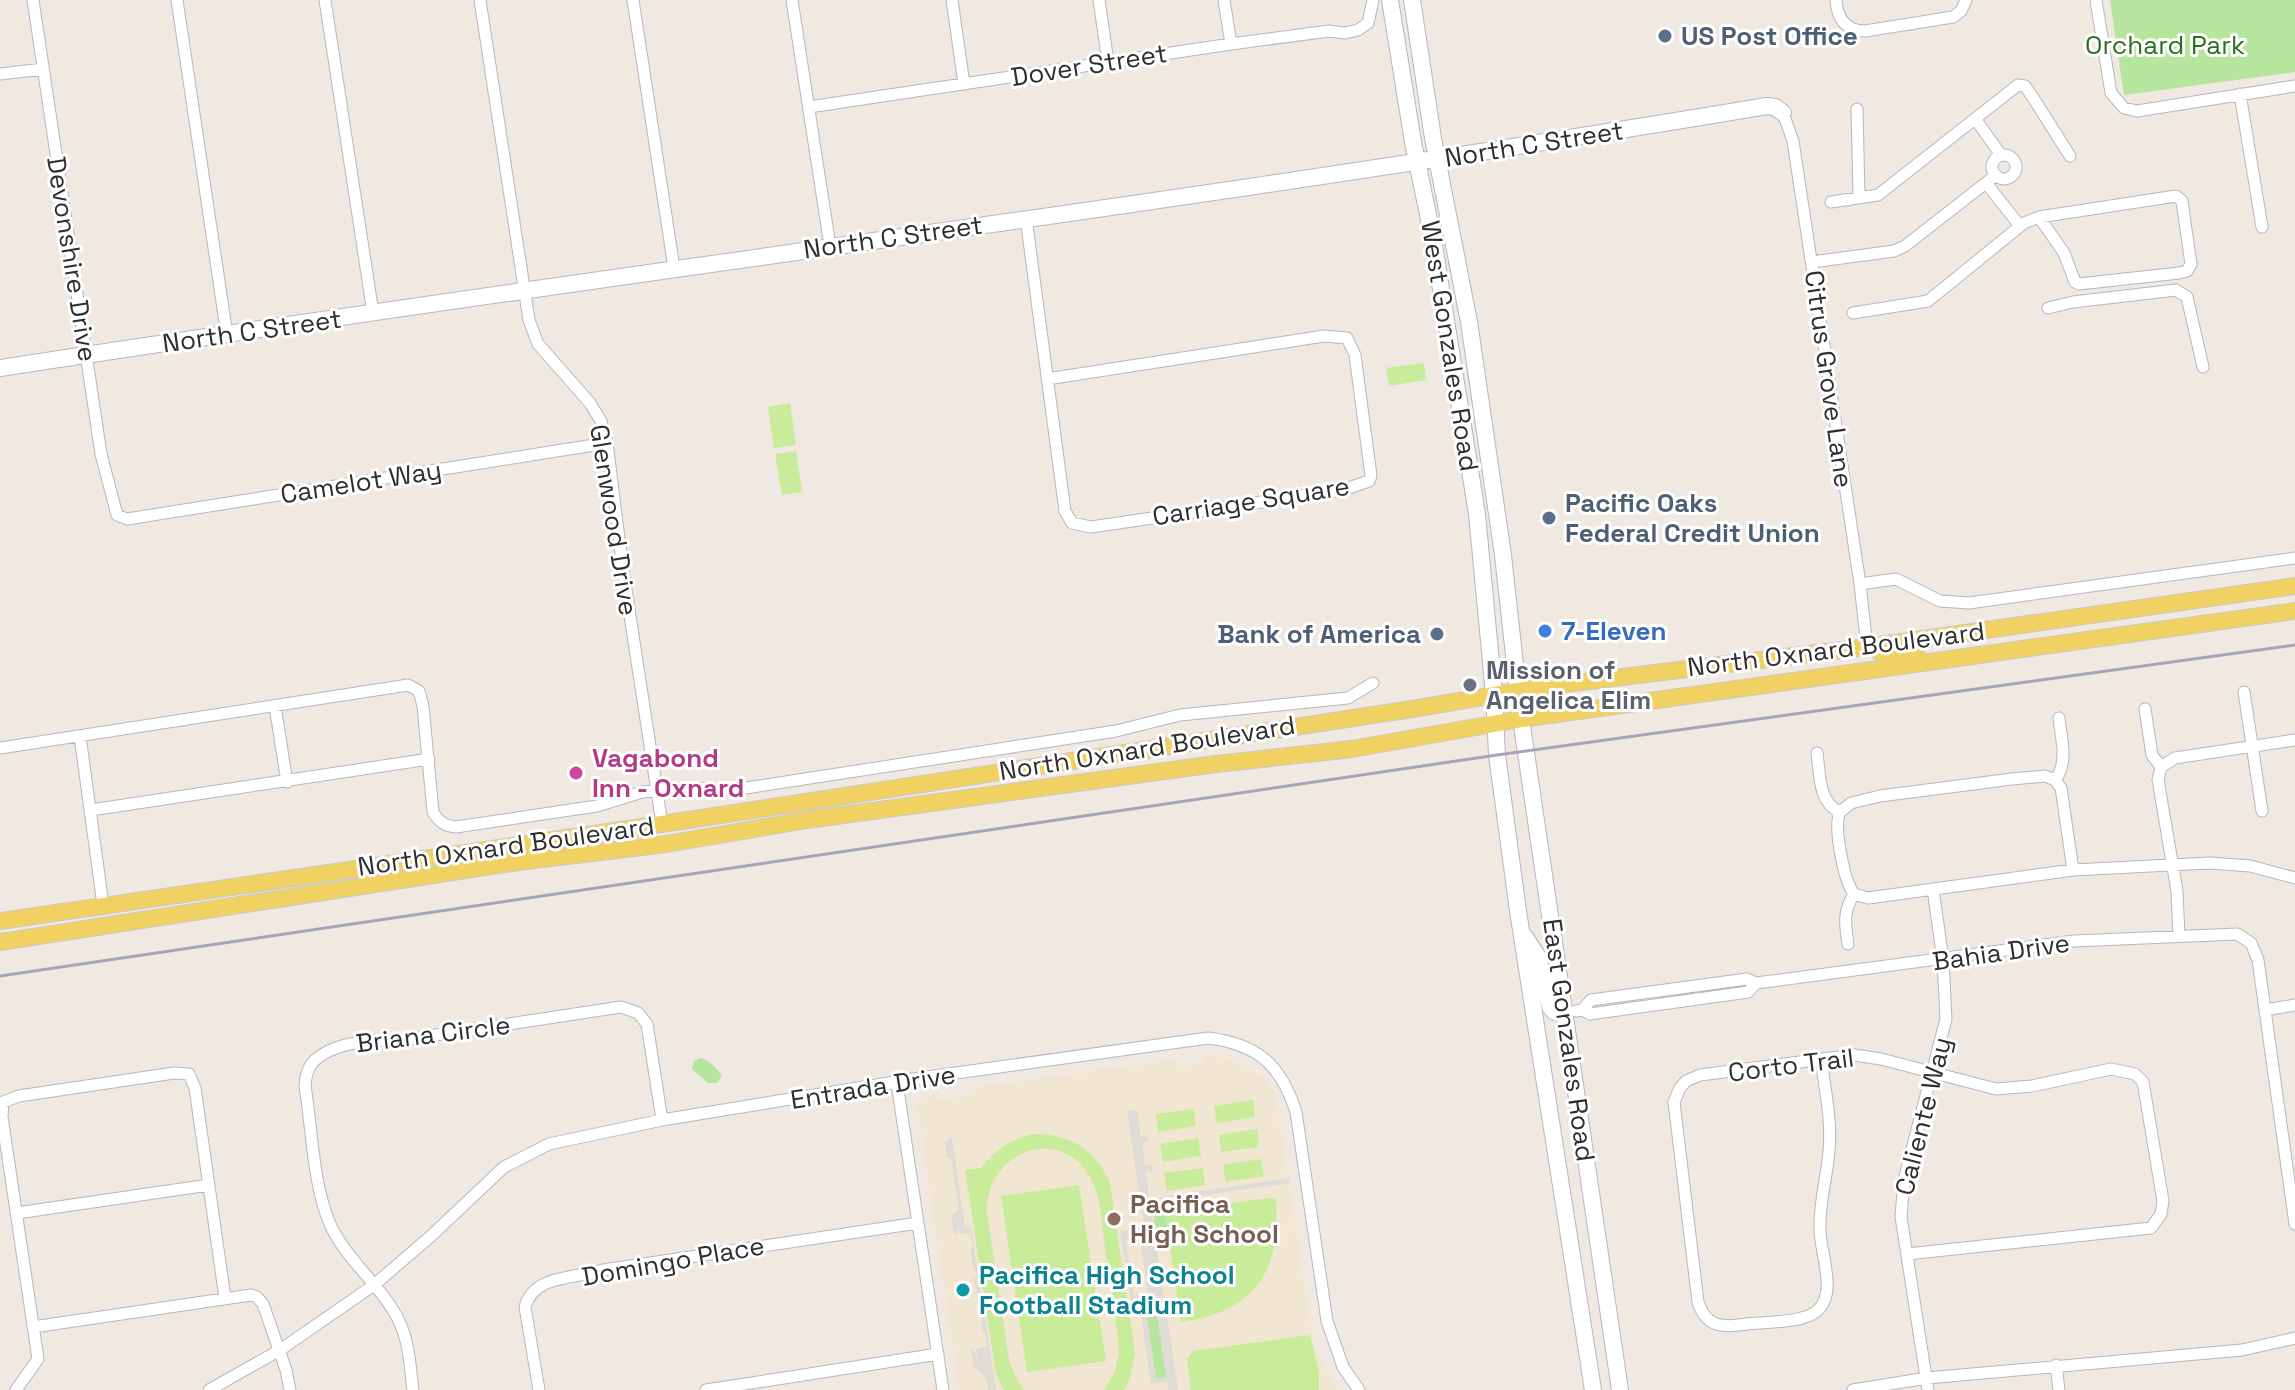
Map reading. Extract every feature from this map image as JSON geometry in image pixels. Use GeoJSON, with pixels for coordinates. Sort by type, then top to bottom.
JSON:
{"type":"FeatureCollection","features":[{"type":"Feature","properties":{"kind":"main road","name":"West Gonzales Road"},"geometry":{"type":"LineString","coordinates":[[1390,0],[1433,239],[1477,514],[1494,694]]}},
{"type":"Feature","properties":{"kind":"main road","name":"West Gonzales Road"},"geometry":{"type":"LineString","coordinates":[[1412,0],[1469,322],[1503,555],[1517,690]]}},
{"type":"Feature","properties":{"kind":"main road","name":"North C Street"},"geometry":{"type":"LineString","coordinates":[[0,368],[524,289],[1438,159],[1767,106],[1783,113]]}},
{"type":"Feature","properties":{"kind":"main road"},"geometry":{"type":"LineString","coordinates":[[1457,391],[1478,387]]}},
{"type":"Feature","properties":{"kind":"main road","name":"North Oxnard Boulevard"},"geometry":{"type":"LineString","coordinates":[[0,921],[662,824],[1517,690],[1867,647],[2295,586]]}},
{"type":"Feature","properties":{"kind":"main road","name":"North Oxnard Boulevard"},"geometry":{"type":"LineString","coordinates":[[0,942],[340,889],[1181,769],[1352,749],[1521,719],[2295,611]]}},
{"type":"Feature","properties":{"kind":"main road"},"geometry":{"type":"LineString","coordinates":[[1826,677],[1841,660],[1863,655],[1867,647],[1882,652],[1913,652],[1924,663]]}},
{"type":"Feature","properties":{"kind":"main road","name":"East Gonzales Road"},"geometry":{"type":"LineString","coordinates":[[1517,690],[1574,1011],[1620,1390]]}},
{"type":"Feature","properties":{"kind":"main road","name":"East Gonzales Road"},"geometry":{"type":"LineString","coordinates":[[1494,694],[1521,933],[1593,1390]]}},
{"type":"Feature","properties":{"kind":"main road"},"geometry":{"type":"LineString","coordinates":[[1181,769],[1197,741]]}},
{"type":"Feature","properties":{"kind":"main road"},"geometry":{"type":"LineString","coordinates":[[630,848],[639,836],[652,832],[662,824],[684,829],[718,824],[732,833]]}},
{"type":"Feature","properties":{"kind":"main road"},"geometry":{"type":"LineString","coordinates":[[0,933],[82,920],[99,911],[103,905],[115,913],[125,914],[290,889],[340,889]]}},
{"type":"Feature","properties":{"kind":"main road"},"geometry":{"type":"LineString","coordinates":[[1521,933],[1538,957],[1550,1007],[1555,1012],[1574,1011]]}},
{"type":"Feature","properties":{"kind":"street","name":"Devonshire Drive"},"geometry":{"type":"LineString","coordinates":[[33,0],[101,454],[117,515]]}},
{"type":"Feature","properties":{"kind":"street"},"geometry":{"type":"LineString","coordinates":[[177,0],[227,335]]}},
{"type":"Feature","properties":{"kind":"street"},"geometry":{"type":"LineString","coordinates":[[325,0],[373,313]]}},
{"type":"Feature","properties":{"kind":"street","name":"Glenwood Drive"},"geometry":{"type":"LineString","coordinates":[[480,0],[529,320],[538,344],[590,403],[601,421],[607,443],[625,585],[662,824]]}},
{"type":"Feature","properties":{"kind":"street"},"geometry":{"type":"LineString","coordinates":[[633,0],[674,268]]}},
{"type":"Feature","properties":{"kind":"street"},"geometry":{"type":"LineString","coordinates":[[792,0],[830,246]]}},
{"type":"Feature","properties":{"kind":"street"},"geometry":{"type":"LineString","coordinates":[[952,0],[964,84]]}},
{"type":"Feature","properties":{"kind":"street"},"geometry":{"type":"LineString","coordinates":[[1099,0],[1108,62]]}},
{"type":"Feature","properties":{"kind":"street"},"geometry":{"type":"LineString","coordinates":[[1224,0],[1231,44]]}},
{"type":"Feature","properties":{"kind":"street","name":"Dover Street"},"geometry":{"type":"LineString","coordinates":[[809,107],[1231,44],[1329,31],[1345,33],[1358,30],[1368,23],[1373,0]]}},
{"type":"Feature","properties":{"kind":"street"},"geometry":{"type":"LineString","coordinates":[[1836,0],[1839,18],[1856,31],[1865,31],[1953,17],[1961,11],[1966,0]]}},
{"type":"Feature","properties":{"kind":"street"},"geometry":{"type":"LineString","coordinates":[[2096,0],[2111,93],[2119,104],[2130,110],[2295,86]]}},
{"type":"Feature","properties":{"kind":"street"},"geometry":{"type":"LineString","coordinates":[[0,74],[43,69]]}},
{"type":"Feature","properties":{"kind":"street"},"geometry":{"type":"LineString","coordinates":[[1831,202],[1878,195],[2018,85],[2022,85],[2070,156]]}},
{"type":"Feature","properties":{"kind":"street"},"geometry":{"type":"LineString","coordinates":[[2240,94],[2262,227]]}},
{"type":"Feature","properties":{"kind":"street"},"geometry":{"type":"LineString","coordinates":[[1857,109],[1859,197]]}},
{"type":"Feature","properties":{"kind":"street","name":"Citrus Grove Lane"},"geometry":{"type":"LineString","coordinates":[[1783,113],[1793,141],[1867,647]]}},
{"type":"Feature","properties":{"kind":"street"},"geometry":{"type":"LineString","coordinates":[[1976,120],[2001,155]]}},
{"type":"Feature","properties":{"kind":"street"},"geometry":{"type":"LineString","coordinates":[[1812,262],[1894,251],[1905,246],[1991,179],[2006,178],[2015,171],[2014,160],[2008,155],[2001,155],[1992,164],[1991,179],[2020,226]]}},
{"type":"Feature","properties":{"kind":"street"},"geometry":{"type":"LineString","coordinates":[[1853,313],[1928,301],[2020,226],[2039,217],[2176,196],[2182,201],[2191,264],[2187,271],[2179,273],[2079,284],[2075,282],[2064,253],[2039,217]]}},
{"type":"Feature","properties":{"kind":"street","name":"Carriage Square"},"geometry":{"type":"LineString","coordinates":[[1026,218],[1047,379],[1065,511],[1072,523],[1081,527],[1343,490],[1369,481],[1371,476],[1355,355],[1347,338],[1324,336],[1047,379]]}},
{"type":"Feature","properties":{"kind":"street"},"geometry":{"type":"LineString","coordinates":[[2048,308],[2073,302],[2176,290],[2187,297],[2203,367]]}},
{"type":"Feature","properties":{"kind":"street","name":"Camelot Way"},"geometry":{"type":"LineString","coordinates":[[117,515],[127,519],[607,443]]}},
{"type":"Feature","properties":{"kind":"street"},"geometry":{"type":"LineString","coordinates":[[1860,584],[1896,579],[1940,601],[1969,603],[2295,558]]}},
{"type":"Feature","properties":{"kind":"street"},"geometry":{"type":"LineString","coordinates":[[0,748],[408,685],[419,691],[422,698],[430,800],[438,820],[456,827],[574,810],[631,793],[692,788],[733,790],[1116,731],[1180,715],[1348,698],[1373,683]]}},
{"type":"Feature","properties":{"kind":"street"},"geometry":{"type":"LineString","coordinates":[[2244,692],[2262,811]]}},
{"type":"Feature","properties":{"kind":"street"},"geometry":{"type":"LineString","coordinates":[[275,706],[287,782]]}},
{"type":"Feature","properties":{"kind":"street"},"geometry":{"type":"LineString","coordinates":[[2145,709],[2152,755],[2161,767]]}},
{"type":"Feature","properties":{"kind":"street"},"geometry":{"type":"LineString","coordinates":[[2055,780],[2060,775],[2064,759],[2059,718]]}},
{"type":"Feature","properties":{"kind":"street"},"geometry":{"type":"LineString","coordinates":[[80,736],[103,905]]}},
{"type":"Feature","properties":{"kind":"street"},"geometry":{"type":"LineString","coordinates":[[2179,936],[2173,865],[2158,780],[2161,767],[2175,758],[2295,740]]}},
{"type":"Feature","properties":{"kind":"street"},"geometry":{"type":"LineString","coordinates":[[1817,753],[1823,796],[1833,809],[1840,812]]}},
{"type":"Feature","properties":{"kind":"street"},"geometry":{"type":"LineString","coordinates":[[91,810],[429,759]]}},
{"type":"Feature","properties":{"kind":"street"},"geometry":{"type":"LineString","coordinates":[[2073,870],[2061,788],[2055,780],[2045,776],[1880,796],[1851,803],[1840,812],[1837,824],[1847,882],[1854,894],[1868,898],[2073,870],[2173,865],[2235,864],[2295,878]]}},
{"type":"Feature","properties":{"kind":"street","name":"Caliente Way"},"geometry":{"type":"LineString","coordinates":[[1928,1384],[1901,1217],[1901,1200],[1946,1019],[1943,960],[1933,889]]}},
{"type":"Feature","properties":{"kind":"street"},"geometry":{"type":"LineString","coordinates":[[1848,944],[1846,906],[1854,894]]}},
{"type":"Feature","properties":{"kind":"street","name":"Bahia Drive"},"geometry":{"type":"LineString","coordinates":[[1574,1011],[1591,1000],[1747,979],[1756,983],[2074,941],[2228,933],[2246,938],[2251,943],[2258,960],[2265,1010]]}},
{"type":"Feature","properties":{"kind":"street","name":"Bahia Drive"},"geometry":{"type":"LineString","coordinates":[[1574,1011],[1590,1014],[1748,992],[1756,983]]}},
{"type":"Feature","properties":{"kind":"street"},"geometry":{"type":"LineString","coordinates":[[1634,1007],[1637,1002],[1694,991],[1700,985]]}},
{"type":"Feature","properties":{"kind":"street"},"geometry":{"type":"LineString","coordinates":[[2295,1005],[2265,1010],[2295,1224]]}},
{"type":"Feature","properties":{"kind":"street","name":"Briana Circle"},"geometry":{"type":"LineString","coordinates":[[413,1390],[406,1340],[398,1319],[342,1244],[331,1226],[322,1200],[305,1086],[306,1071],[313,1060],[328,1051],[357,1042],[410,1038],[621,1007],[638,1013],[647,1024],[662,1120]]}},
{"type":"Feature","properties":{"kind":"street","name":"Entrada Drive"},"geometry":{"type":"LineString","coordinates":[[209,1390],[280,1350],[374,1285],[494,1176],[521,1157],[563,1140],[662,1120],[1208,1038],[1227,1040],[1261,1056],[1277,1070],[1288,1086],[1296,1112],[1327,1321],[1343,1367],[1359,1390]]}},
{"type":"Feature","properties":{"kind":"street","name":"Corto Trail"},"geometry":{"type":"LineString","coordinates":[[1821,1060],[1829,1137],[1820,1228],[1827,1293],[1819,1310],[1804,1318],[1737,1326],[1718,1325],[1704,1317],[1698,1297],[1674,1102],[1686,1081],[1700,1075],[1821,1060],[1869,1056],[1996,1089],[2032,1086],[2111,1069],[2123,1070],[2139,1077],[2146,1092],[2163,1201],[2161,1214],[2151,1228],[1907,1254]]}},
{"type":"Feature","properties":{"kind":"street"},"geometry":{"type":"LineString","coordinates":[[16,1390],[38,1359],[2,1117],[3,1102],[34,1093],[174,1073],[189,1074],[195,1088],[225,1298]]}},
{"type":"Feature","properties":{"kind":"street"},"geometry":{"type":"LineString","coordinates":[[897,1083],[943,1390]]}},
{"type":"Feature","properties":{"kind":"street"},"geometry":{"type":"LineString","coordinates":[[17,1213],[209,1185]]}},
{"type":"Feature","properties":{"kind":"street","name":"Domingo Place"},"geometry":{"type":"LineString","coordinates":[[539,1390],[525,1307],[528,1295],[541,1283],[582,1277],[603,1270],[918,1223]]}},
{"type":"Feature","properties":{"kind":"street"},"geometry":{"type":"LineString","coordinates":[[33,1327],[225,1298],[257,1297],[263,1304],[280,1350],[290,1390]]}},
{"type":"Feature","properties":{"kind":"street"},"geometry":{"type":"LineString","coordinates":[[1853,1390],[1928,1384],[2056,1365],[2242,1350],[2295,1338]]}},
{"type":"Feature","properties":{"kind":"street"},"geometry":{"type":"LineString","coordinates":[[706,1390],[938,1354]]}},
{"type":"Feature","properties":{"kind":"street"},"geometry":{"type":"LineString","coordinates":[[2056,1365],[2059,1390]]}},
{"type":"Feature","properties":{"kind":"shaded area","name":"Pacifica High School"},"geometry":{"type":"Polygon","coordinates":[[[1210,1054],[1246,1066],[1267,1082],[1275,1094],[1312,1335],[1319,1358],[1338,1390],[959,1390],[917,1104],[923,1097],[933,1095],[941,1099],[965,1096],[971,1088],[1173,1060],[1181,1066],[1202,1063],[1210,1054]]]}},
{"type":"Feature","properties":{"kind":"shaded area"},"geometry":{"type":"Polygon","coordinates":[[[1137,1110],[1141,1136],[1148,1135],[1149,1141],[1142,1143],[1145,1165],[1152,1165],[1153,1171],[1146,1172],[1150,1199],[1288,1178],[1289,1183],[1183,1198],[1184,1205],[1201,1202],[1201,1208],[1181,1210],[1179,1199],[1151,1205],[1155,1231],[1168,1229],[1171,1250],[1165,1250],[1162,1233],[1155,1235],[1178,1390],[1168,1390],[1167,1382],[1151,1384],[1140,1305],[1132,1306],[1120,1231],[1141,1229],[1144,1225],[1127,1111],[1137,1110]],[[1140,1238],[1126,1240],[1134,1296],[1148,1293],[1140,1238]],[[1152,1303],[1145,1305],[1156,1379],[1166,1377],[1156,1306],[1152,1303]]]}},
{"type":"Feature","properties":{"kind":"shaded area"},"geometry":{"type":"Polygon","coordinates":[[[948,1138],[952,1138],[965,1228],[971,1227],[996,1390],[988,1390],[986,1379],[974,1369],[971,1349],[974,1349],[978,1362],[976,1349],[987,1346],[974,1278],[977,1277],[973,1269],[970,1233],[959,1234],[957,1220],[957,1234],[954,1235],[951,1216],[959,1208],[951,1158],[947,1157],[945,1142],[949,1141],[948,1138]]]}},
{"type":"Feature","properties":{"kind":"green space","name":"Orchard Park"},"geometry":{"type":"Polygon","coordinates":[[[2110,0],[2295,0],[2295,72],[2124,95],[2110,0]]]}},
{"type":"Feature","properties":{"kind":"green space"},"geometry":{"type":"Polygon","coordinates":[[[1424,363],[1426,380],[1389,386],[1386,368],[1424,363]]]}},
{"type":"Feature","properties":{"kind":"green space"},"geometry":{"type":"Polygon","coordinates":[[[790,403],[796,445],[774,448],[768,407],[790,403]]]}},
{"type":"Feature","properties":{"kind":"green space"},"geometry":{"type":"Polygon","coordinates":[[[796,451],[802,492],[782,495],[775,454],[796,451]]]}},
{"type":"Feature","properties":{"kind":"green space"},"geometry":{"type":"Polygon","coordinates":[[[701,1058],[710,1062],[722,1075],[717,1083],[708,1083],[692,1069],[694,1061],[701,1058]]]}},
{"type":"Feature","properties":{"kind":"green space"},"geometry":{"type":"Polygon","coordinates":[[[1253,1100],[1255,1117],[1217,1123],[1214,1106],[1253,1100]]]}},
{"type":"Feature","properties":{"kind":"green space"},"geometry":{"type":"Polygon","coordinates":[[[1194,1109],[1196,1126],[1158,1132],[1156,1114],[1194,1109]]]}},
{"type":"Feature","properties":{"kind":"green space"},"geometry":{"type":"Polygon","coordinates":[[[1257,1129],[1259,1147],[1221,1152],[1219,1135],[1257,1129]]]}},
{"type":"Feature","properties":{"kind":"green space"},"geometry":{"type":"Polygon","coordinates":[[[1032,1134],[1058,1136],[1080,1145],[1097,1161],[1110,1183],[1135,1353],[1124,1390],[1104,1390],[1115,1372],[1119,1353],[1097,1194],[1090,1177],[1077,1161],[1060,1151],[1043,1149],[1026,1152],[1010,1161],[997,1174],[989,1192],[987,1213],[1009,1359],[1015,1377],[1024,1390],[1004,1390],[996,1374],[965,1170],[981,1168],[1004,1146],[1032,1134]]]}},
{"type":"Feature","properties":{"kind":"green space"},"geometry":{"type":"Polygon","coordinates":[[[1198,1138],[1201,1156],[1163,1162],[1160,1144],[1198,1138]]]}},
{"type":"Feature","properties":{"kind":"green space"},"geometry":{"type":"Polygon","coordinates":[[[1261,1159],[1264,1176],[1226,1182],[1223,1165],[1261,1159]]]}},
{"type":"Feature","properties":{"kind":"green space"},"geometry":{"type":"Polygon","coordinates":[[[1203,1168],[1205,1185],[1167,1191],[1164,1173],[1203,1168]]]}},
{"type":"Feature","properties":{"kind":"green space"},"geometry":{"type":"Polygon","coordinates":[[[1079,1185],[1106,1361],[1027,1372],[1001,1196],[1079,1185]]]}},
{"type":"Feature","properties":{"kind":"green space"},"geometry":{"type":"Polygon","coordinates":[[[1275,1197],[1277,1223],[1274,1246],[1259,1283],[1228,1309],[1181,1322],[1166,1220],[1172,1211],[1275,1197]]]}},
{"type":"Feature","properties":{"kind":"green space"},"geometry":{"type":"Polygon","coordinates":[[[1179,1199],[1181,1210],[1173,1212],[1166,1219],[1168,1229],[1155,1231],[1153,1203],[1179,1199]]]}},
{"type":"Feature","properties":{"kind":"green space"},"geometry":{"type":"Polygon","coordinates":[[[1145,1304],[1156,1306],[1167,1377],[1156,1379],[1145,1304]]]}},
{"type":"Feature","properties":{"kind":"green space"},"geometry":{"type":"Polygon","coordinates":[[[1310,1335],[1319,1372],[1319,1390],[1191,1390],[1187,1359],[1193,1351],[1310,1335]]]}},
{"type":"Feature","properties":{"kind":"railway"},"geometry":{"type":"LineString","coordinates":[[0,976],[1497,755],[2295,645]]}},
{"type":"Feature","properties":{"kind":"place","name":"US Post Office"},"geometry":{"type":"Point","coordinates":[1665,36]}},
{"type":"Feature","properties":{"kind":"place","name":"Pacific Oaks Federal Credit Union"},"geometry":{"type":"Point","coordinates":[1549,518]}},
{"type":"Feature","properties":{"kind":"place","name":"7-Eleven"},"geometry":{"type":"Point","coordinates":[1545,631]}},
{"type":"Feature","properties":{"kind":"place","name":"Bank of America"},"geometry":{"type":"Point","coordinates":[1437,634]}},
{"type":"Feature","properties":{"kind":"place","name":"Mission of Angelica Elim"},"geometry":{"type":"Point","coordinates":[1470,685]}},
{"type":"Feature","properties":{"kind":"place","name":"Vagabond Inn - Oxnard"},"geometry":{"type":"Point","coordinates":[576,773]}},
{"type":"Feature","properties":{"kind":"place","name":"Pacifica High School"},"geometry":{"type":"Point","coordinates":[1114,1219]}},
{"type":"Feature","properties":{"kind":"place","name":"Pacifica High School Football Stadium"},"geometry":{"type":"Point","coordinates":[963,1290]}}]}
